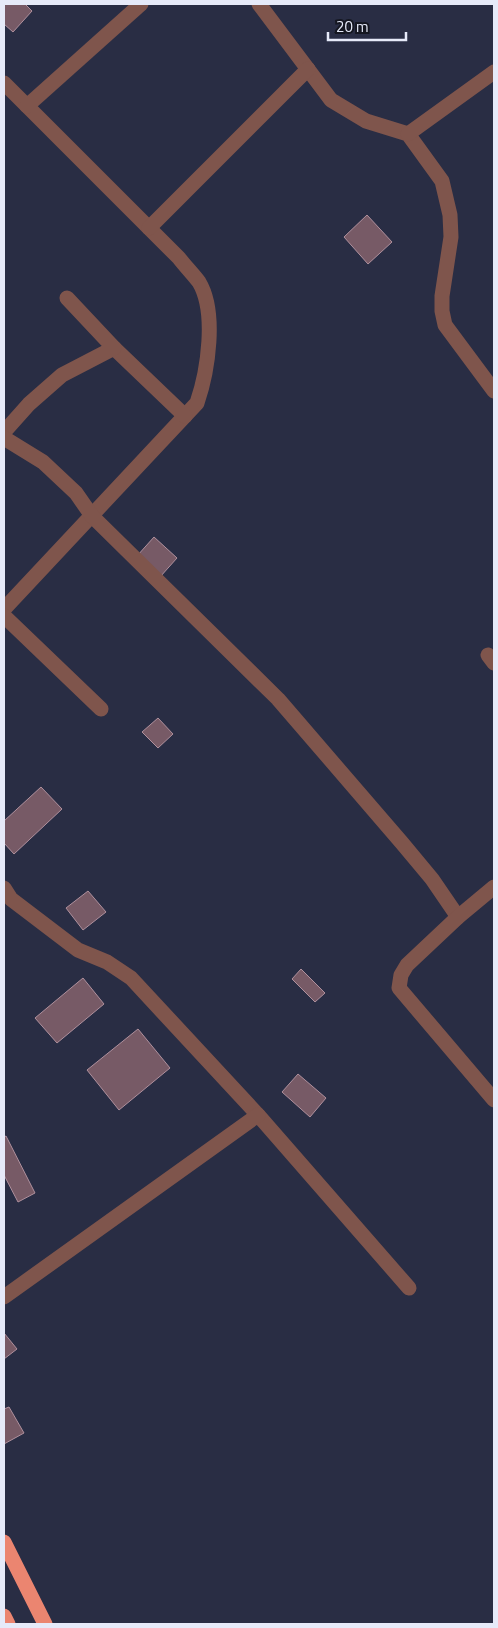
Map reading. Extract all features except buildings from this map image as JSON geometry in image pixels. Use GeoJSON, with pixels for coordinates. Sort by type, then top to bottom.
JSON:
{"type":"FeatureCollection","features":[{"type":"Feature","properties":{"kind":"highway"},"geometry":{"type":"LineString","coordinates":[[4,1542],[45,1624]]}},
{"type":"Feature","properties":{"kind":"highway"},"geometry":{"type":"LineString","coordinates":[[4,1616],[8,1624]]}},
{"type":"Feature","properties":{"kind":"street"},"geometry":{"type":"LineString","coordinates":[[27,106],[141,4]]}},
{"type":"Feature","properties":{"kind":"street"},"geometry":{"type":"LineString","coordinates":[[259,4],[331,100],[366,121],[408,134],[442,181],[450,216],[451,237],[442,296],[442,311],[445,325],[494,392]]}},
{"type":"Feature","properties":{"kind":"street"},"geometry":{"type":"LineString","coordinates":[[149,228],[308,69]]}},
{"type":"Feature","properties":{"kind":"street"},"geometry":{"type":"LineString","coordinates":[[408,134],[494,72]]}},
{"type":"Feature","properties":{"kind":"street"},"geometry":{"type":"LineString","coordinates":[[4,83],[149,228],[199,282],[206,302],[208,324],[208,358],[203,386],[197,403],[4,609]]}},
{"type":"Feature","properties":{"kind":"street"},"geometry":{"type":"LineString","coordinates":[[67,298],[114,348],[185,416]]}},
{"type":"Feature","properties":{"kind":"street"},"geometry":{"type":"LineString","coordinates":[[4,432],[28,404],[62,375],[114,348]]}},
{"type":"Feature","properties":{"kind":"street"},"geometry":{"type":"LineString","coordinates":[[4,438],[43,462],[76,493],[92,516],[278,699],[402,842],[432,879],[458,917]]}},
{"type":"Feature","properties":{"kind":"street"},"geometry":{"type":"LineString","coordinates":[[4,616],[101,709]]}},
{"type":"Feature","properties":{"kind":"street"},"geometry":{"type":"LineString","coordinates":[[494,887],[458,917],[407,965],[401,974],[399,988],[494,1100]]}},
{"type":"Feature","properties":{"kind":"street"},"geometry":{"type":"LineString","coordinates":[[4,888],[11,900],[78,950],[107,962],[131,978],[258,1115],[409,1288]]}},
{"type":"Feature","properties":{"kind":"street"},"geometry":{"type":"LineString","coordinates":[[4,1297],[258,1115]]}}]}
